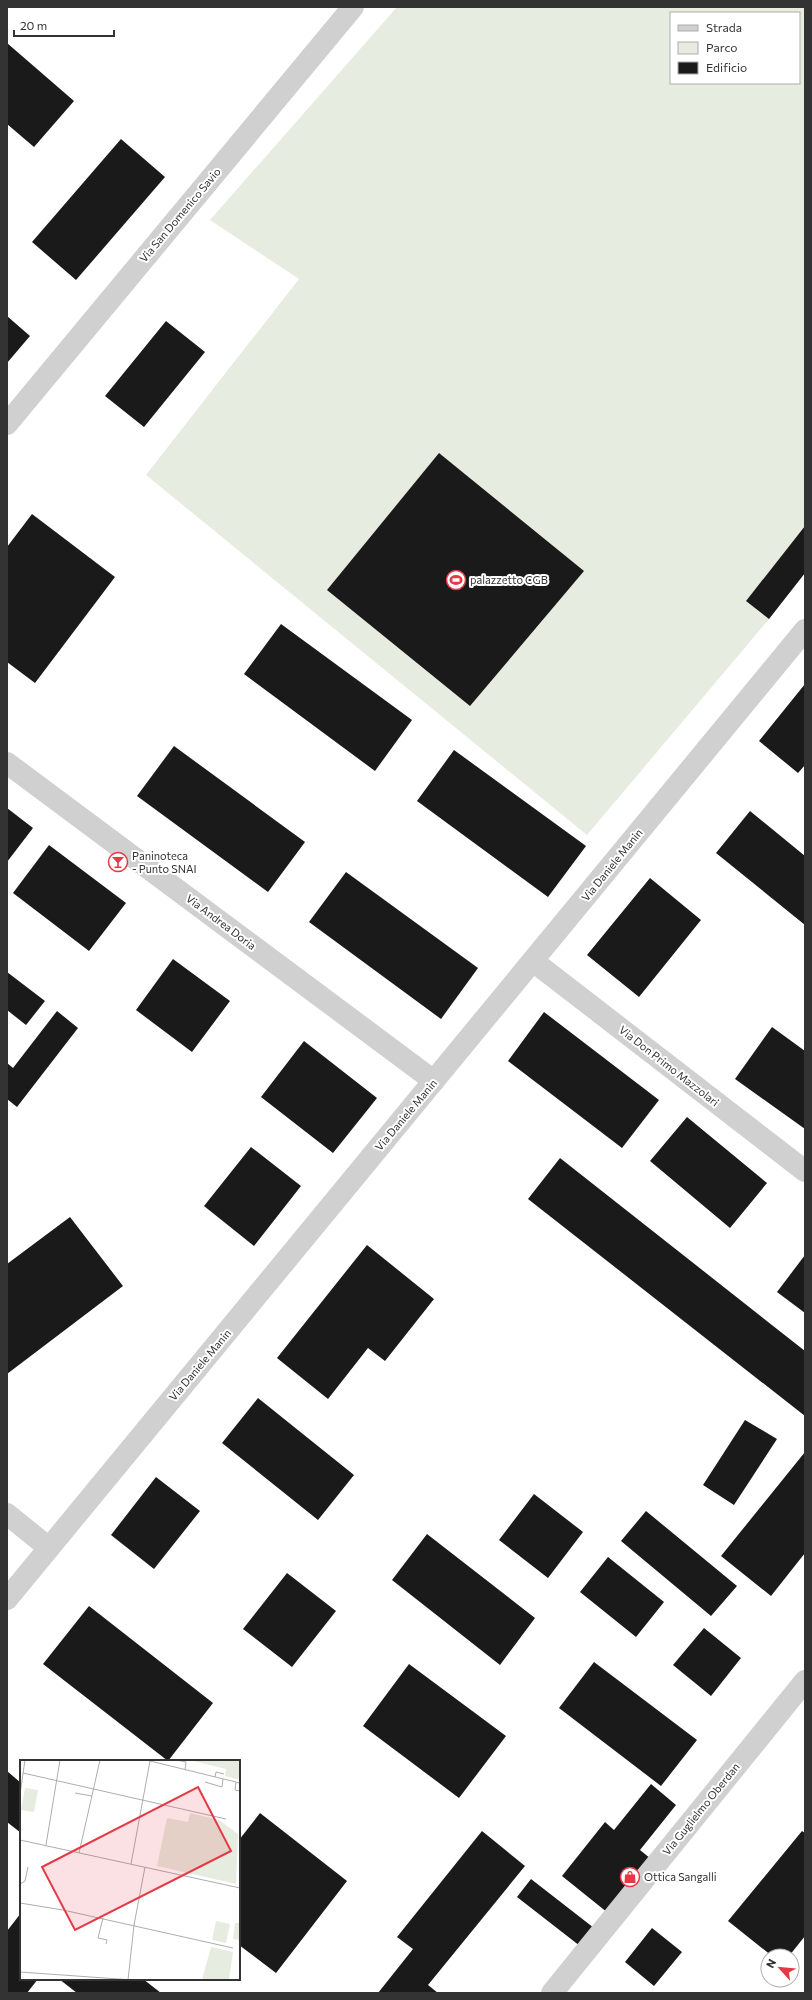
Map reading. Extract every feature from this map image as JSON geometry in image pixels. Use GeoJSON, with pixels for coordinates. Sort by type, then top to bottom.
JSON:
{"type":"FeatureCollection","features":[{"type":"Feature","properties":{"kind":"street","name":"Via San Domenico Savio"},"geometry":{"type":"LineString","coordinates":[[7,424],[353,7]]}},
{"type":"Feature","properties":{"kind":"street","name":"Via Daniele Manin"},"geometry":{"type":"LineString","coordinates":[[7,1599],[805,630]]}},
{"type":"Feature","properties":{"kind":"street","name":"Via Andrea Doria"},"geometry":{"type":"LineString","coordinates":[[7,763],[434,1081]]}},
{"type":"Feature","properties":{"kind":"street","name":"Via Don Primo Mazzolari"},"geometry":{"type":"LineString","coordinates":[[533,961],[805,1171]]}},
{"type":"Feature","properties":{"kind":"street"},"geometry":{"type":"LineString","coordinates":[[7,1514],[49,1548]]}},
{"type":"Feature","properties":{"kind":"street","name":"Via Guglielmo Oberdan"},"geometry":{"type":"LineString","coordinates":[[552,1993],[805,1681]]}},
{"type":"Feature","properties":{"kind":"green space"},"geometry":{"type":"Polygon","coordinates":[[[397,7],[805,7],[805,573],[769,619],[587,835],[146,475],[299,279],[210,220],[397,7]]]}},
{"type":"Feature","properties":{"kind":"building"},"geometry":{"type":"Polygon","coordinates":[[[7,43],[74,101],[34,147],[7,124],[7,43]]]}},
{"type":"Feature","properties":{"kind":"building"},"geometry":{"type":"Polygon","coordinates":[[[121,139],[165,177],[76,280],[32,242],[121,139]]]}},
{"type":"Feature","properties":{"kind":"building"},"geometry":{"type":"Polygon","coordinates":[[[7,316],[30,336],[7,363],[7,316]]]}},
{"type":"Feature","properties":{"kind":"building"},"geometry":{"type":"Polygon","coordinates":[[[166,321],[205,352],[144,427],[105,396],[166,321]]]}},
{"type":"Feature","properties":{"kind":"building","name":"palazzetto CGB"},"geometry":{"type":"Polygon","coordinates":[[[439,453],[584,571],[470,706],[327,590],[439,453]]]}},
{"type":"Feature","properties":{"kind":"building"},"geometry":{"type":"Polygon","coordinates":[[[32,514],[115,577],[35,683],[7,662],[7,547],[32,514]]]}},
{"type":"Feature","properties":{"kind":"building"},"geometry":{"type":"Polygon","coordinates":[[[805,526],[805,573],[769,619],[746,601],[805,526]]]}},
{"type":"Feature","properties":{"kind":"building"},"geometry":{"type":"Polygon","coordinates":[[[281,624],[412,720],[375,771],[244,674],[281,624]]]}},
{"type":"Feature","properties":{"kind":"building"},"geometry":{"type":"Polygon","coordinates":[[[805,684],[805,765],[798,773],[759,741],[805,684]]]}},
{"type":"Feature","properties":{"kind":"building"},"geometry":{"type":"Polygon","coordinates":[[[174,746],[305,842],[268,892],[137,796],[174,746]]]}},
{"type":"Feature","properties":{"kind":"building"},"geometry":{"type":"Polygon","coordinates":[[[454,750],[586,846],[548,897],[417,801],[454,750]]]}},
{"type":"Feature","properties":{"kind":"building"},"geometry":{"type":"Polygon","coordinates":[[[7,808],[33,828],[7,862],[7,808]]]}},
{"type":"Feature","properties":{"kind":"building"},"geometry":{"type":"Polygon","coordinates":[[[750,811],[805,856],[805,925],[716,853],[750,811]]]}},
{"type":"Feature","properties":{"kind":"building"},"geometry":{"type":"Polygon","coordinates":[[[49,845],[126,903],[89,951],[13,893],[49,845]]]}},
{"type":"Feature","properties":{"kind":"building"},"geometry":{"type":"Polygon","coordinates":[[[346,872],[478,968],[441,1019],[309,922],[346,872]]]}},
{"type":"Feature","properties":{"kind":"building"},"geometry":{"type":"Polygon","coordinates":[[[650,878],[701,920],[639,997],[587,955],[650,878]]]}},
{"type":"Feature","properties":{"kind":"building"},"geometry":{"type":"Polygon","coordinates":[[[173,959],[230,1001],[192,1052],[136,1010],[173,959]]]}},
{"type":"Feature","properties":{"kind":"building"},"geometry":{"type":"Polygon","coordinates":[[[7,972],[45,1001],[26,1025],[7,1010],[7,972]]]}},
{"type":"Feature","properties":{"kind":"building"},"geometry":{"type":"Polygon","coordinates":[[[57,1011],[78,1028],[17,1107],[7,1099],[7,1063],[13,1068],[57,1011]]]}},
{"type":"Feature","properties":{"kind":"building"},"geometry":{"type":"Polygon","coordinates":[[[544,1012],[659,1100],[622,1148],[508,1061],[544,1012]]]}},
{"type":"Feature","properties":{"kind":"building"},"geometry":{"type":"Polygon","coordinates":[[[772,1027],[805,1051],[805,1129],[735,1079],[772,1027]]]}},
{"type":"Feature","properties":{"kind":"building"},"geometry":{"type":"Polygon","coordinates":[[[304,1041],[377,1098],[333,1153],[261,1097],[304,1041]]]}},
{"type":"Feature","properties":{"kind":"building"},"geometry":{"type":"Polygon","coordinates":[[[687,1117],[767,1183],[730,1228],[650,1161],[687,1117]]]}},
{"type":"Feature","properties":{"kind":"building"},"geometry":{"type":"Polygon","coordinates":[[[251,1147],[301,1186],[254,1246],[204,1206],[251,1147]]]}},
{"type":"Feature","properties":{"kind":"building"},"geometry":{"type":"Polygon","coordinates":[[[560,1158],[805,1351],[805,1416],[528,1199],[560,1158]]]}},
{"type":"Feature","properties":{"kind":"building"},"geometry":{"type":"Polygon","coordinates":[[[70,1217],[123,1286],[7,1374],[7,1264],[70,1217]]]}},
{"type":"Feature","properties":{"kind":"building"},"geometry":{"type":"Polygon","coordinates":[[[367,1245],[434,1299],[385,1361],[368,1348],[328,1399],[277,1358],[367,1245]]]}},
{"type":"Feature","properties":{"kind":"building"},"geometry":{"type":"Polygon","coordinates":[[[805,1255],[805,1313],[777,1292],[805,1255]]]}},
{"type":"Feature","properties":{"kind":"building"},"geometry":{"type":"Polygon","coordinates":[[[258,1398],[354,1475],[318,1520],[222,1443],[258,1398]]]}},
{"type":"Feature","properties":{"kind":"building"},"geometry":{"type":"Polygon","coordinates":[[[745,1420],[777,1439],[734,1505],[703,1485],[745,1420]]]}},
{"type":"Feature","properties":{"kind":"building"},"geometry":{"type":"Polygon","coordinates":[[[805,1452],[805,1553],[771,1596],[721,1556],[805,1452]]]}},
{"type":"Feature","properties":{"kind":"building"},"geometry":{"type":"Polygon","coordinates":[[[156,1477],[200,1511],[154,1569],[111,1535],[156,1477]]]}},
{"type":"Feature","properties":{"kind":"building"},"geometry":{"type":"Polygon","coordinates":[[[534,1494],[583,1532],[548,1578],[499,1540],[534,1494]]]}},
{"type":"Feature","properties":{"kind":"building"},"geometry":{"type":"Polygon","coordinates":[[[646,1511],[737,1586],[711,1616],[621,1541],[646,1511]]]}},
{"type":"Feature","properties":{"kind":"building"},"geometry":{"type":"Polygon","coordinates":[[[427,1534],[535,1618],[500,1665],[392,1580],[427,1534]]]}},
{"type":"Feature","properties":{"kind":"building"},"geometry":{"type":"Polygon","coordinates":[[[608,1557],[664,1602],[636,1637],[580,1592],[608,1557]]]}},
{"type":"Feature","properties":{"kind":"building"},"geometry":{"type":"Polygon","coordinates":[[[287,1573],[336,1611],[292,1667],[243,1629],[287,1573]]]}},
{"type":"Feature","properties":{"kind":"building"},"geometry":{"type":"Polygon","coordinates":[[[89,1606],[213,1703],[169,1760],[167,1760],[43,1664],[89,1606]]]}},
{"type":"Feature","properties":{"kind":"building"},"geometry":{"type":"Polygon","coordinates":[[[704,1628],[741,1658],[711,1696],[673,1665],[704,1628]]]}},
{"type":"Feature","properties":{"kind":"building"},"geometry":{"type":"Polygon","coordinates":[[[594,1662],[697,1740],[661,1786],[559,1708],[594,1662]]]}},
{"type":"Feature","properties":{"kind":"building"},"geometry":{"type":"Polygon","coordinates":[[[409,1664],[506,1736],[459,1798],[363,1726],[409,1664]]]}},
{"type":"Feature","properties":{"kind":"building"},"geometry":{"type":"Polygon","coordinates":[[[7,1771],[20,1782],[20,1832],[7,1822],[7,1771]]]}},
{"type":"Feature","properties":{"kind":"building"},"geometry":{"type":"Polygon","coordinates":[[[651,1784],[676,1805],[640,1850],[656,1863],[613,1917],[562,1876],[605,1822],[614,1830],[651,1784]]]}},
{"type":"Feature","properties":{"kind":"building"},"geometry":{"type":"Polygon","coordinates":[[[260,1813],[347,1881],[276,1973],[240,1946],[240,1839],[260,1813]]]}},
{"type":"Feature","properties":{"kind":"building"},"geometry":{"type":"Polygon","coordinates":[[[482,1831],[525,1866],[428,1985],[438,1993],[378,1993],[413,1949],[397,1937],[482,1831]]]}},
{"type":"Feature","properties":{"kind":"building"},"geometry":{"type":"Polygon","coordinates":[[[802,1831],[805,1833],[805,1936],[795,1948],[762,1948],[728,1921],[802,1831]]]}},
{"type":"Feature","properties":{"kind":"building"},"geometry":{"type":"Polygon","coordinates":[[[531,1879],[594,1928],[580,1946],[517,1897],[531,1879]]]}},
{"type":"Feature","properties":{"kind":"building"},"geometry":{"type":"Polygon","coordinates":[[[20,1914],[20,1980],[37,1980],[27,1993],[7,1993],[7,1931],[20,1914]]]}},
{"type":"Feature","properties":{"kind":"building"},"geometry":{"type":"Polygon","coordinates":[[[652,1928],[682,1952],[654,1986],[625,1962],[652,1928]]]}},
{"type":"Feature","properties":{"kind":"building"},"geometry":{"type":"Polygon","coordinates":[[[60,1980],[144,1980],[161,1993],[77,1993],[60,1980]]]}},
{"type":"Feature","properties":{"kind":"place","name":"palazzetto CGB"},"geometry":{"type":"Point","coordinates":[456,580]}},
{"type":"Feature","properties":{"kind":"place","name":"Paninoteca - Punto SNAI"},"geometry":{"type":"Point","coordinates":[118,862]}},
{"type":"Feature","properties":{"kind":"place","name":"Ottica Sangalli"},"geometry":{"type":"Point","coordinates":[630,1877]}}]}
